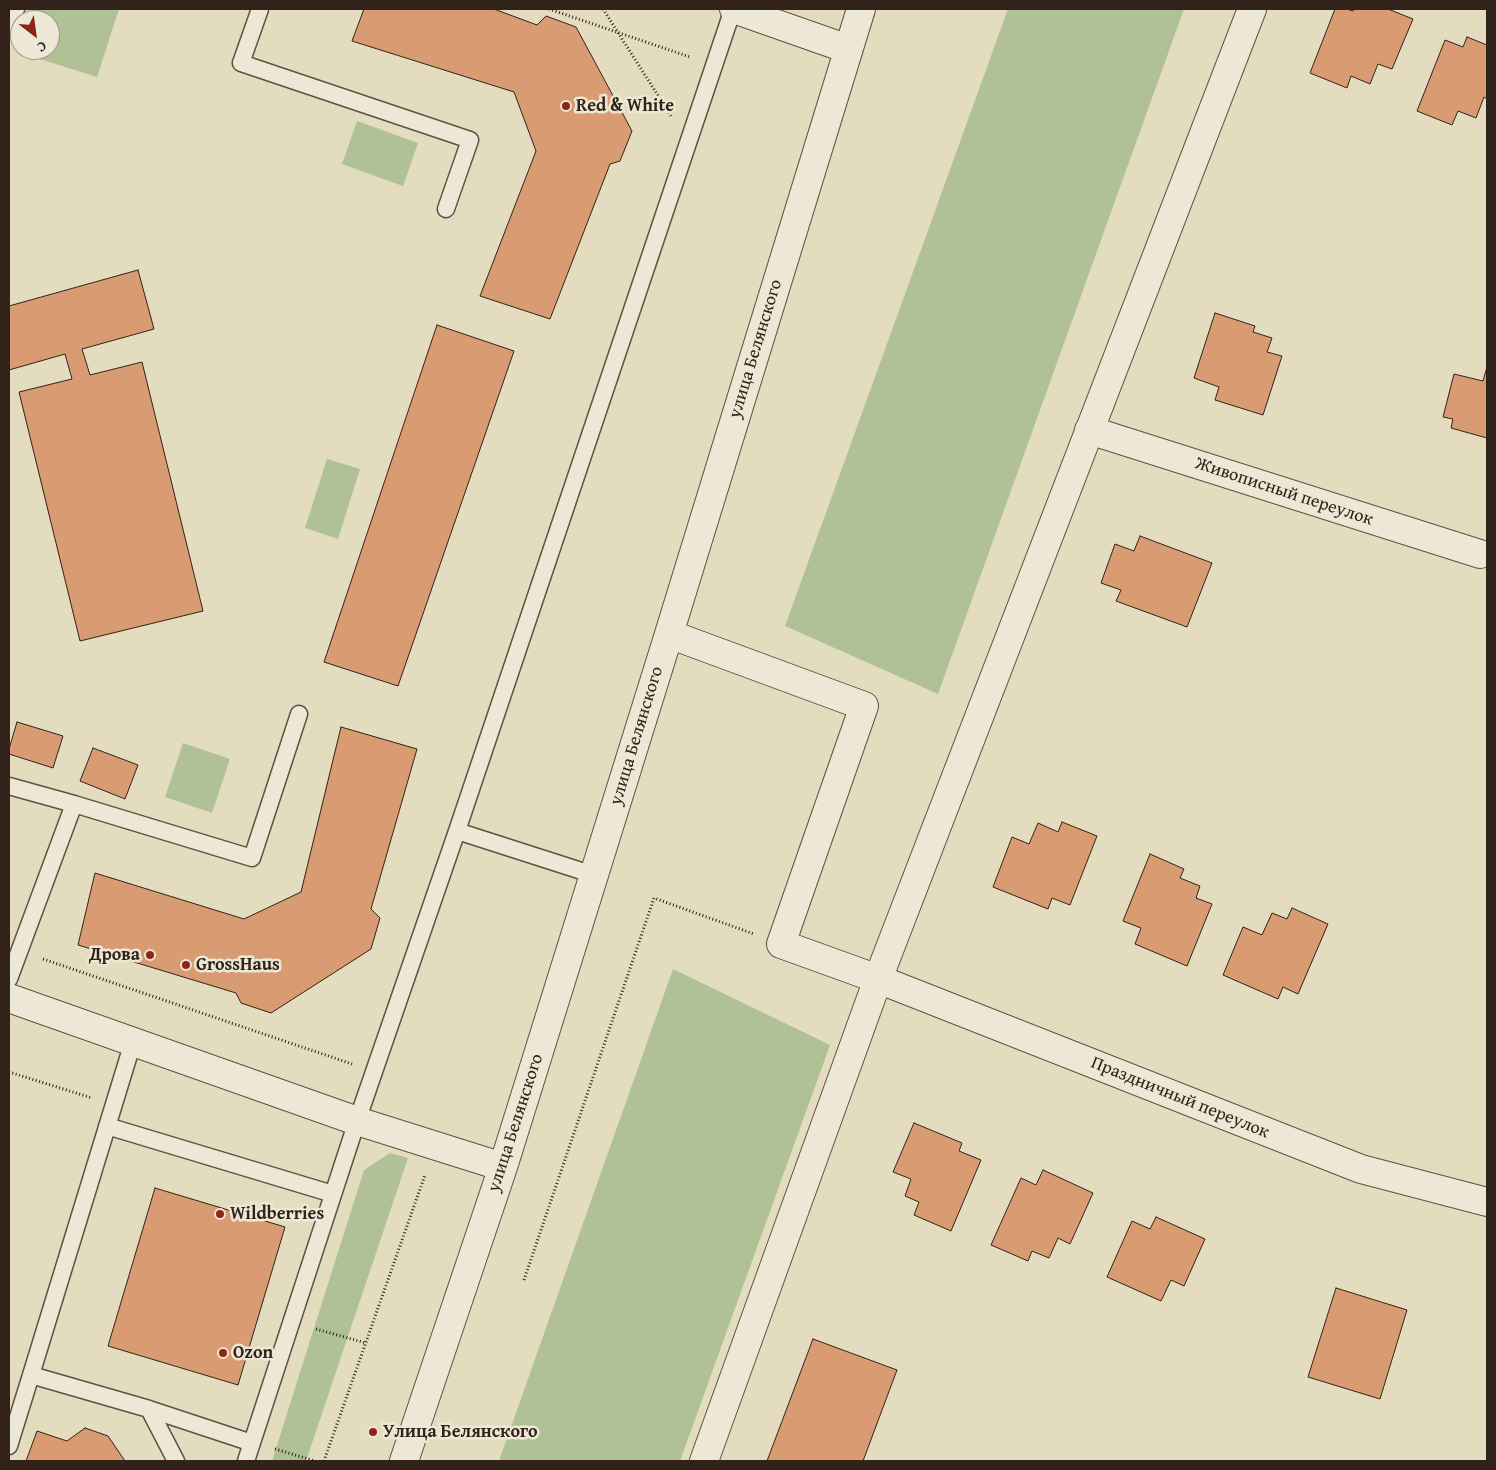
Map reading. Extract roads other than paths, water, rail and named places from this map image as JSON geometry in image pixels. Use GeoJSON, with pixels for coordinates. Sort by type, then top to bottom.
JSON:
{"type":"FeatureCollection","features":[{"type":"Feature","properties":{"kind":"street"},"geometry":{"type":"LineString","coordinates":[[734,9],[848,49]]}},
{"type":"Feature","properties":{"kind":"street","name":"улица Белянского"},"geometry":{"type":"LineString","coordinates":[[404,1461],[503,1167],[861,9]]}},
{"type":"Feature","properties":{"kind":"street"},"geometry":{"type":"LineString","coordinates":[[704,1461],[878,979],[1252,9]]}},
{"type":"Feature","properties":{"kind":"street","name":"Живописный переулок"},"geometry":{"type":"LineString","coordinates":[[1089,430],[1480,554]]}},
{"type":"Feature","properties":{"kind":"street","name":"Праздничный переулок"},"geometry":{"type":"LineString","coordinates":[[669,634],[864,706],[781,944],[878,979],[1361,1169],[1487,1202]]}},
{"type":"Feature","properties":{"kind":"street"},"geometry":{"type":"LineString","coordinates":[[9,998],[357,1121],[503,1167]]}},
{"type":"Feature","properties":{"kind":"lane"},"geometry":{"type":"LineString","coordinates":[[9,28],[16,9]]}},
{"type":"Feature","properties":{"kind":"lane"},"geometry":{"type":"LineString","coordinates":[[260,9],[241,62],[470,140],[446,209]]}},
{"type":"Feature","properties":{"kind":"lane"},"geometry":{"type":"LineString","coordinates":[[246,1461],[357,1121],[734,9]]}},
{"type":"Feature","properties":{"kind":"lane"},"geometry":{"type":"LineString","coordinates":[[9,786],[252,858],[299,714]]}},
{"type":"Feature","properties":{"kind":"lane"},"geometry":{"type":"LineString","coordinates":[[9,979],[74,804]]}},
{"type":"Feature","properties":{"kind":"lane"},"geometry":{"type":"LineString","coordinates":[[456,831],[594,875]]}},
{"type":"Feature","properties":{"kind":"lane"},"geometry":{"type":"LineString","coordinates":[[9,1446],[133,1042]]}},
{"type":"Feature","properties":{"kind":"lane"},"geometry":{"type":"LineString","coordinates":[[107,1126],[333,1194]]}},
{"type":"Feature","properties":{"kind":"lane"},"geometry":{"type":"LineString","coordinates":[[31,1375],[149,1409],[252,1443]]}},
{"type":"Feature","properties":{"kind":"lane"},"geometry":{"type":"LineString","coordinates":[[149,1409],[176,1461]]}},
{"type":"Feature","properties":{"kind":"place","name":"Red & White"},"geometry":{"type":"Point","coordinates":[566,106]}},
{"type":"Feature","properties":{"kind":"place","name":"Дрова"},"geometry":{"type":"Point","coordinates":[150,955]}},
{"type":"Feature","properties":{"kind":"place","name":"GrossHaus"},"geometry":{"type":"Point","coordinates":[186,965]}},
{"type":"Feature","properties":{"kind":"place","name":"Wildberries"},"geometry":{"type":"Point","coordinates":[220,1214]}},
{"type":"Feature","properties":{"kind":"place","name":"Ozon"},"geometry":{"type":"Point","coordinates":[223,1353]}},
{"type":"Feature","properties":{"kind":"place","name":"Улица Белянского"},"geometry":{"type":"Point","coordinates":[373,1432]}}]}
